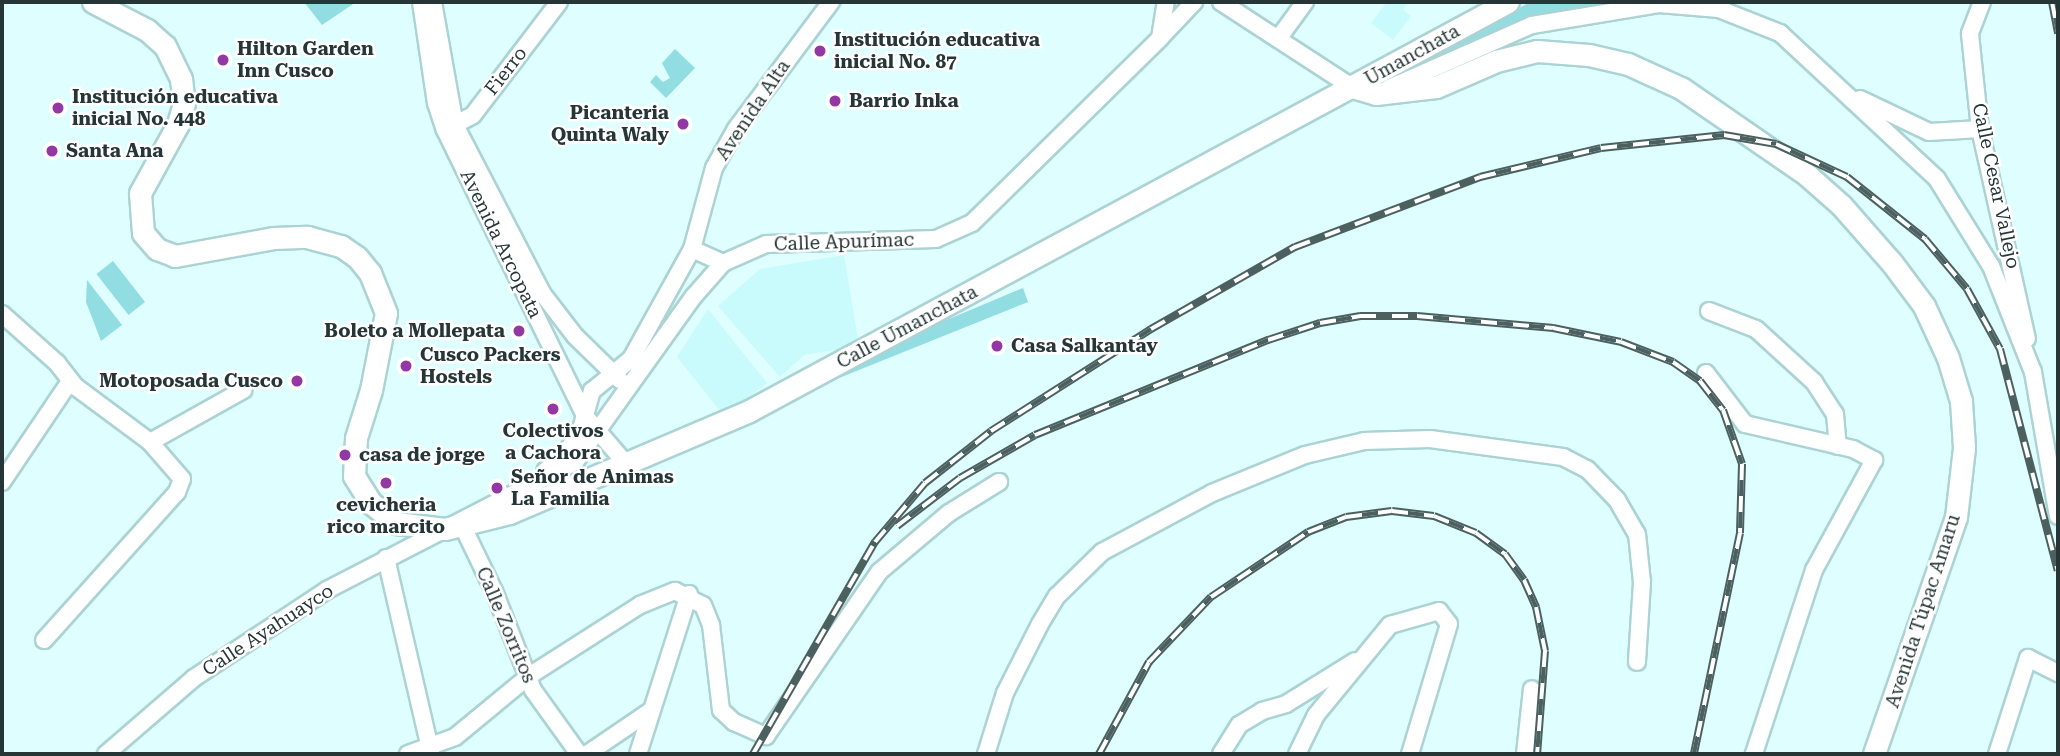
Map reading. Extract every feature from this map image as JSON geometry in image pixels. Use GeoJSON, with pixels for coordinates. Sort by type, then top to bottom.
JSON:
{"type":"FeatureCollection","features":[{"type":"Feature","properties":{"kind":"main road"},"geometry":{"type":"LineString","coordinates":[[93,2],[165,46],[181,79],[184,103],[178,124],[140,194],[143,233],[157,250],[176,256],[274,238],[307,237],[341,246],[357,257],[383,297],[386,313],[372,390],[356,438],[354,476],[371,503],[396,523],[454,528]]}},
{"type":"Feature","properties":{"kind":"main road","name":"Umanchata"},"geometry":{"type":"LineString","coordinates":[[1352,87],[1508,2]]}},
{"type":"Feature","properties":{"kind":"main road","name":"Avenida Túpac Amaru"},"geometry":{"type":"LineString","coordinates":[[1352,87],[1376,94],[1436,88],[1496,61],[1538,51],[1589,55],[1628,64],[1681,88],[1807,175],[1841,205],[1892,263],[1924,306],[1948,358],[1961,401],[1964,448],[1955,517],[1874,754]]}},
{"type":"Feature","properties":{"kind":"main road","name":"Calle Umanchata"},"geometry":{"type":"LineString","coordinates":[[454,528],[628,466],[749,411],[1352,87]]}},
{"type":"Feature","properties":{"kind":"street","name":"Avenida Arcopata"},"geometry":{"type":"LineString","coordinates":[[421,2],[436,103],[542,293],[575,336],[629,389]]}},
{"type":"Feature","properties":{"kind":"street","name":"Avenida Arcopata"},"geometry":{"type":"LineString","coordinates":[[433,2],[450,127],[585,416],[628,466]]}},
{"type":"Feature","properties":{"kind":"street","name":"Fierro"},"geometry":{"type":"LineString","coordinates":[[450,127],[473,115],[559,2]]}},
{"type":"Feature","properties":{"kind":"street","name":"Avenida Alta"},"geometry":{"type":"LineString","coordinates":[[585,416],[592,391],[631,359],[692,249],[714,168],[736,129],[831,2]]}},
{"type":"Feature","properties":{"kind":"street"},"geometry":{"type":"LineString","coordinates":[[1160,38],[1166,2]]}},
{"type":"Feature","properties":{"kind":"street","name":"Calle Apurímac"},"geometry":{"type":"LineString","coordinates":[[517,490],[569,466],[598,434],[694,296],[723,263],[766,244],[936,239],[955,233],[972,223],[1194,2]]}},
{"type":"Feature","properties":{"kind":"street"},"geometry":{"type":"LineString","coordinates":[[1221,2],[1352,87]]}},
{"type":"Feature","properties":{"kind":"street"},"geometry":{"type":"LineString","coordinates":[[1278,39],[1304,2]]}},
{"type":"Feature","properties":{"kind":"street","name":"Calle Cesar Vallejo"},"geometry":{"type":"LineString","coordinates":[[1982,2],[1970,34],[1980,129],[2033,372]]}},
{"type":"Feature","properties":{"kind":"street"},"geometry":{"type":"LineString","coordinates":[[1376,94],[1532,25],[1659,4],[1719,9],[1780,33],[1937,179],[1991,266],[2033,372],[2058,516]]}},
{"type":"Feature","properties":{"kind":"street"},"geometry":{"type":"LineString","coordinates":[[1845,92],[1929,132],[1980,129]]}},
{"type":"Feature","properties":{"kind":"street"},"geometry":{"type":"LineString","coordinates":[[692,249],[723,263]]}},
{"type":"Feature","properties":{"kind":"street"},"geometry":{"type":"LineString","coordinates":[[1710,311],[1756,329],[1805,372],[1835,414],[1838,446]]}},
{"type":"Feature","properties":{"kind":"street"},"geometry":{"type":"LineString","coordinates":[[2,314],[57,363],[70,381],[150,442],[178,470],[182,479],[177,492],[44,640]]}},
{"type":"Feature","properties":{"kind":"street"},"geometry":{"type":"LineString","coordinates":[[1706,373],[1745,424],[1838,446],[1874,460],[1814,570],[1754,754]]}},
{"type":"Feature","properties":{"kind":"street"},"geometry":{"type":"LineString","coordinates":[[2,482],[70,381]]}},
{"type":"Feature","properties":{"kind":"street"},"geometry":{"type":"LineString","coordinates":[[150,442],[243,390]]}},
{"type":"Feature","properties":{"kind":"street","name":"Calle Apurímac"},"geometry":{"type":"LineString","coordinates":[[454,528],[517,490],[566,453],[585,416]]}},
{"type":"Feature","properties":{"kind":"street"},"geometry":{"type":"LineString","coordinates":[[986,754],[1021,659],[1057,596],[1081,569],[1102,552],[1212,494],[1329,448],[1364,441],[1430,439],[1563,457],[1587,469],[1617,500],[1637,534],[1642,582],[1637,662]]}},
{"type":"Feature","properties":{"kind":"street"},"geometry":{"type":"LineString","coordinates":[[408,754],[430,750],[455,737],[529,676],[640,605],[675,591],[688,594],[703,605],[711,625],[721,710],[734,722],[766,736],[879,572],[949,513],[999,482]]}},
{"type":"Feature","properties":{"kind":"street","name":"Calle Ayahuayco"},"geometry":{"type":"LineString","coordinates":[[106,754],[194,678],[327,590],[386,558],[454,528]]}},
{"type":"Feature","properties":{"kind":"street","name":"Calle Zorritos"},"geometry":{"type":"LineString","coordinates":[[454,528],[529,676],[533,690],[579,754]]}},
{"type":"Feature","properties":{"kind":"street"},"geometry":{"type":"LineString","coordinates":[[386,558],[430,750]]}},
{"type":"Feature","properties":{"kind":"street"},"geometry":{"type":"LineString","coordinates":[[638,754],[688,594]]}},
{"type":"Feature","properties":{"kind":"street"},"geometry":{"type":"LineString","coordinates":[[1297,754],[1316,715],[1390,625],[1439,611],[1449,624],[1410,754]]}},
{"type":"Feature","properties":{"kind":"street"},"geometry":{"type":"LineString","coordinates":[[1221,754],[1239,725],[1262,711],[1286,704],[1367,654]]}},
{"type":"Feature","properties":{"kind":"street"},"geometry":{"type":"LineString","coordinates":[[1997,754],[2028,658],[2058,673]]}},
{"type":"Feature","properties":{"kind":"street"},"geometry":{"type":"LineString","coordinates":[[1525,754],[1532,690]]}},
{"type":"Feature","properties":{"kind":"street"},"geometry":{"type":"LineString","coordinates":[[1286,704],[1316,715]]}},
{"type":"Feature","properties":{"kind":"street"},"geometry":{"type":"LineString","coordinates":[[587,754],[649,712]]}},
{"type":"Feature","properties":{"kind":"shaded area"},"geometry":{"type":"Polygon","coordinates":[[[304,2],[356,2],[322,25],[304,2]]]}},
{"type":"Feature","properties":{"kind":"shaded area"},"geometry":{"type":"Polygon","coordinates":[[[1387,2],[1409,2],[1403,10],[1411,16],[1393,40],[1371,23],[1387,2]]]}},
{"type":"Feature","properties":{"kind":"shaded area"},"geometry":{"type":"Polygon","coordinates":[[[1530,2],[1638,2],[1431,62],[1444,49],[1530,2]]]}},
{"type":"Feature","properties":{"kind":"shaded area"},"geometry":{"type":"Polygon","coordinates":[[[675,49],[695,68],[666,98],[650,82],[656,75],[663,82],[670,78],[662,63],[675,49]]]}},
{"type":"Feature","properties":{"kind":"shaded area"},"geometry":{"type":"Polygon","coordinates":[[[844,255],[859,346],[804,355],[780,377],[718,306],[760,269],[844,255]]]}},
{"type":"Feature","properties":{"kind":"shaded area"},"geometry":{"type":"Polygon","coordinates":[[[113,261],[145,302],[128,315],[96,274],[113,261]]]}},
{"type":"Feature","properties":{"kind":"shaded area"},"geometry":{"type":"Polygon","coordinates":[[[87,280],[122,325],[101,341],[86,302],[87,280]]]}},
{"type":"Feature","properties":{"kind":"shaded area"},"geometry":{"type":"Polygon","coordinates":[[[1023,288],[1028,302],[819,386],[937,324],[1023,288]]]}},
{"type":"Feature","properties":{"kind":"shaded area"},"geometry":{"type":"Polygon","coordinates":[[[708,309],[767,383],[725,417],[677,357],[708,309]]]}},
{"type":"Feature","properties":{"kind":"railway"},"geometry":{"type":"LineString","coordinates":[[2052,2],[2058,33]]}},
{"type":"Feature","properties":{"kind":"railway"},"geometry":{"type":"LineString","coordinates":[[753,754],[875,542],[925,483],[991,431],[1151,329],[1295,247],[1480,177],[1601,148],[1724,135],[1776,144],[1847,177],[1925,239],[1967,289],[2000,349],[2058,571]]}},
{"type":"Feature","properties":{"kind":"railway"},"geometry":{"type":"LineString","coordinates":[[897,526],[960,478],[1035,435],[1268,340],[1320,323],[1360,316],[1417,316],[1553,328],[1621,342],[1673,362],[1700,381],[1723,410],[1742,464],[1740,533],[1694,754]]}},
{"type":"Feature","properties":{"kind":"railway"},"geometry":{"type":"LineString","coordinates":[[1099,754],[1149,662],[1211,597],[1308,532],[1346,517],[1392,511],[1434,516],[1476,533],[1505,554],[1524,580],[1536,607],[1545,651],[1537,754]]}},
{"type":"Feature","properties":{"kind":"place","name":"Institución educativa inicial No. 87"},"geometry":{"type":"Point","coordinates":[820,51]}},
{"type":"Feature","properties":{"kind":"place","name":"Hilton Garden Inn Cusco"},"geometry":{"type":"Point","coordinates":[223,60]}},
{"type":"Feature","properties":{"kind":"place","name":"Barrio Inka"},"geometry":{"type":"Point","coordinates":[835,101]}},
{"type":"Feature","properties":{"kind":"place","name":"Institución educativa inicial No. 448"},"geometry":{"type":"Point","coordinates":[58,108]}},
{"type":"Feature","properties":{"kind":"place","name":"Picanteria Quinta Waly"},"geometry":{"type":"Point","coordinates":[683,124]}},
{"type":"Feature","properties":{"kind":"place","name":"Santa Ana"},"geometry":{"type":"Point","coordinates":[52,151]}},
{"type":"Feature","properties":{"kind":"place","name":"Boleto a Mollepata"},"geometry":{"type":"Point","coordinates":[519,331]}},
{"type":"Feature","properties":{"kind":"place","name":"Casa Salkantay"},"geometry":{"type":"Point","coordinates":[997,346]}},
{"type":"Feature","properties":{"kind":"place","name":"Cusco Packers Hostels"},"geometry":{"type":"Point","coordinates":[406,366]}},
{"type":"Feature","properties":{"kind":"place","name":"Motoposada Cusco"},"geometry":{"type":"Point","coordinates":[297,381]}},
{"type":"Feature","properties":{"kind":"place","name":"Colectivos a Cachora"},"geometry":{"type":"Point","coordinates":[553,409]}},
{"type":"Feature","properties":{"kind":"place","name":"casa de jorge"},"geometry":{"type":"Point","coordinates":[345,455]}},
{"type":"Feature","properties":{"kind":"place","name":"cevicheria rico marcito"},"geometry":{"type":"Point","coordinates":[386,483]}},
{"type":"Feature","properties":{"kind":"place","name":"Señor de Animas La Familia"},"geometry":{"type":"Point","coordinates":[497,488]}}]}
